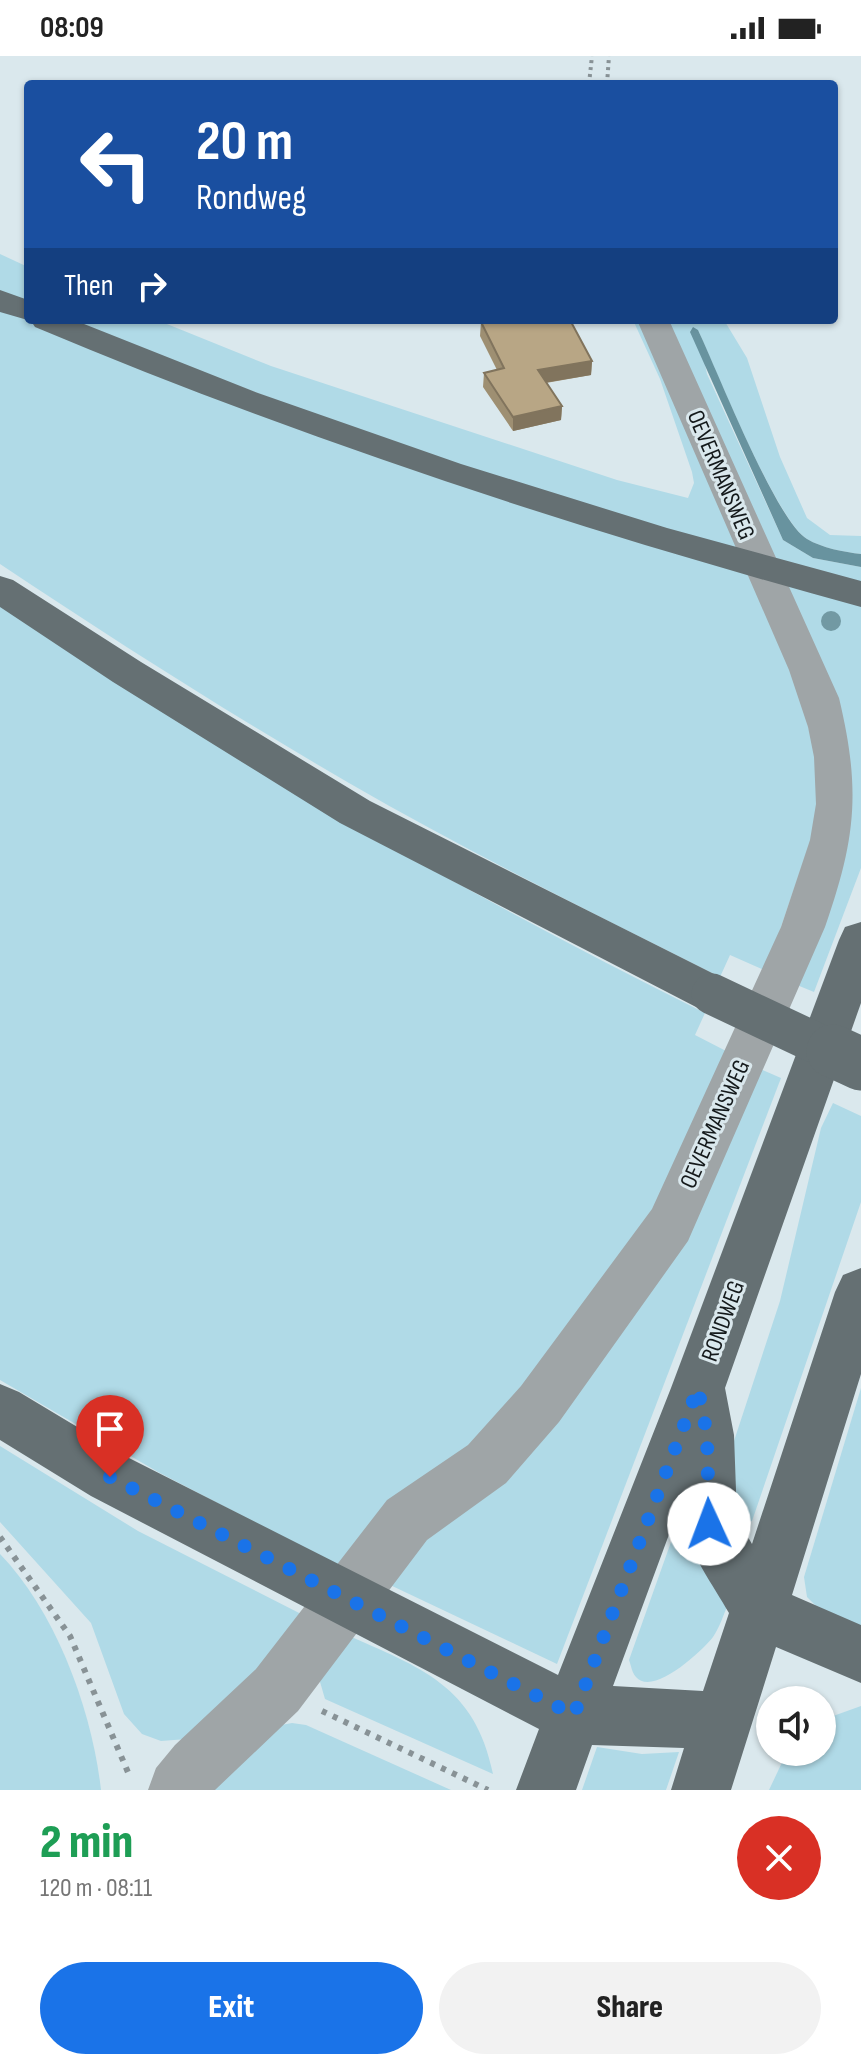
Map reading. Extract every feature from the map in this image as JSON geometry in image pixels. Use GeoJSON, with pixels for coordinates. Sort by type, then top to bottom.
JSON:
{"type":"FeatureCollection","features":[{"type":"Feature","properties":{"kind":"main road"},"geometry":{"type":"LineString","coordinates":[[0,300],[24,310]]}},
{"type":"Feature","properties":{"kind":"main road"},"geometry":{"type":"LineString","coordinates":[[55,324],[156,367],[342,436],[550,506],[861,594]]}},
{"type":"Feature","properties":{"kind":"main road"},"geometry":{"type":"LineString","coordinates":[[0,589],[127,672],[355,812],[712,994],[861,1064]]}},
{"type":"Feature","properties":{"kind":"main road","name":"RONDWEG"},"geometry":{"type":"LineString","coordinates":[[546,1790],[698,1388],[861,940]]}},
{"type":"Feature","properties":{"kind":"main road"},"geometry":{"type":"LineString","coordinates":[[701,1790],[861,1292]]}},
{"type":"Feature","properties":{"kind":"main road"},"geometry":{"type":"LineString","coordinates":[[698,1388],[707,1435],[709,1524],[759,1610],[861,1654]]}},
{"type":"Feature","properties":{"kind":"main road"},"geometry":{"type":"LineString","coordinates":[[0,1410],[110,1477],[574,1715],[678,1718],[722,1723]]}},
{"type":"Feature","properties":{"kind":"street","name":"OEVERMANSWEG"},"geometry":{"type":"LineString","coordinates":[[178,1790],[196,1766],[277,1690],[407,1520],[487,1464],[540,1404],[670,1225],[803,927],[832,837],[837,788],[833,740],[800,651],[655,324]]}},
{"type":"Feature","properties":{"kind":"path"},"geometry":{"type":"LineString","coordinates":[[589,80],[592,56]]}},
{"type":"Feature","properties":{"kind":"path"},"geometry":{"type":"LineString","coordinates":[[607,80],[609,56]]}},
{"type":"Feature","properties":{"kind":"path"},"geometry":{"type":"LineString","coordinates":[[0,1537],[70,1636],[136,1790]]}},
{"type":"Feature","properties":{"kind":"path"},"geometry":{"type":"LineString","coordinates":[[277,1690],[488,1790]]}},
{"type":"Feature","properties":{"kind":"shaded area"},"geometry":{"type":"Polygon","coordinates":[[[0,254],[24,265],[24,303],[0,292],[0,254]]]}},
{"type":"Feature","properties":{"kind":"shaded area"},"geometry":{"type":"Polygon","coordinates":[[[0,307],[24,318],[24,324],[39,324],[752,573],[790,657],[826,795],[766,971],[730,955],[720,977],[487,859],[260,730],[0,564],[0,307]]]}},
{"type":"Feature","properties":{"kind":"shaded area"},"geometry":{"type":"Polygon","coordinates":[[[74,324],[167,324],[271,366],[617,480],[688,498],[694,483],[692,472],[660,379],[635,324],[648,324],[743,554],[468,472],[74,324]]]}},
{"type":"Feature","properties":{"kind":"shaded area"},"geometry":{"type":"Polygon","coordinates":[[[668,324],[726,324],[747,358],[780,457],[807,518],[830,535],[861,536],[861,554],[819,545],[807,539],[794,526],[764,476],[698,330],[707,374],[783,540],[813,558],[861,567],[861,584],[773,562],[668,324]]]}},
{"type":"Feature","properties":{"kind":"shaded area"},"geometry":{"type":"Polygon","coordinates":[[[693,327],[698,330],[764,476],[794,526],[807,539],[819,545],[861,554],[861,567],[813,558],[783,540],[690,332],[693,327]]]}},
{"type":"Feature","properties":{"kind":"shaded area"},"geometry":{"type":"Polygon","coordinates":[[[787,584],[861,603],[861,868],[814,992],[792,983],[837,859],[787,584]]]}},
{"type":"Feature","properties":{"kind":"shaded area"},"geometry":{"type":"Polygon","coordinates":[[[0,605],[171,716],[346,821],[434,871],[705,1013],[695,1035],[728,1052],[654,1220],[529,1389],[344,1569],[158,1472],[0,1380],[0,605]]]}},
{"type":"Feature","properties":{"kind":"shaded area"},"geometry":{"type":"Polygon","coordinates":[[[756,1067],[781,1078],[557,1664],[388,1584],[756,1067]]]}},
{"type":"Feature","properties":{"kind":"shaded area"},"geometry":{"type":"Polygon","coordinates":[[[833,1103],[861,1116],[861,1202],[752,1521],[741,1524],[724,1499],[732,1447],[780,1301],[821,1128],[833,1103]]]}},
{"type":"Feature","properties":{"kind":"shaded area"},"geometry":{"type":"Polygon","coordinates":[[[861,1388],[861,1627],[815,1605],[807,1597],[804,1577],[861,1388]]]}},
{"type":"Feature","properties":{"kind":"shaded area"},"geometry":{"type":"Polygon","coordinates":[[[0,1446],[138,1531],[307,1617],[275,1656],[187,1739],[161,1741],[142,1734],[124,1714],[91,1623],[0,1522],[0,1446]]]}},
{"type":"Feature","properties":{"kind":"shaded area"},"geometry":{"type":"Polygon","coordinates":[[[676,1528],[690,1541],[729,1602],[715,1633],[699,1652],[665,1677],[644,1682],[636,1677],[629,1660],[676,1528]]]}},
{"type":"Feature","properties":{"kind":"shaded area"},"geometry":{"type":"Polygon","coordinates":[[[0,1554],[38,1604],[68,1664],[89,1728],[101,1790],[0,1790],[0,1554]]]}},
{"type":"Feature","properties":{"kind":"shaded area"},"geometry":{"type":"Polygon","coordinates":[[[345,1634],[398,1658],[441,1683],[473,1719],[485,1744],[493,1774],[325,1699],[318,1675],[345,1634]]]}},
{"type":"Feature","properties":{"kind":"shaded area"},"geometry":{"type":"Polygon","coordinates":[[[861,1706],[861,1790],[769,1790],[780,1766],[836,1766],[836,1715],[861,1706]]]}},
{"type":"Feature","properties":{"kind":"shaded area"},"geometry":{"type":"Polygon","coordinates":[[[292,1723],[306,1725],[451,1790],[207,1790],[276,1726],[292,1723]]]}},
{"type":"Feature","properties":{"kind":"shaded area"},"geometry":{"type":"Polygon","coordinates":[[[597,1747],[642,1754],[679,1752],[666,1790],[582,1790],[597,1747]]]}},
{"type":"Feature","properties":{"kind":"building"},"geometry":{"type":"Polygon","coordinates":[[[482,324],[572,324],[592,361],[538,370],[562,406],[513,417],[484,373],[504,368],[482,324]]]}},
{"type":"Feature","properties":{"kind":"route"},"geometry":{"type":"LineString","coordinates":[[110,1477],[574,1715],[623,1579],[698,1388],[707,1435],[709,1524]]}}]}
